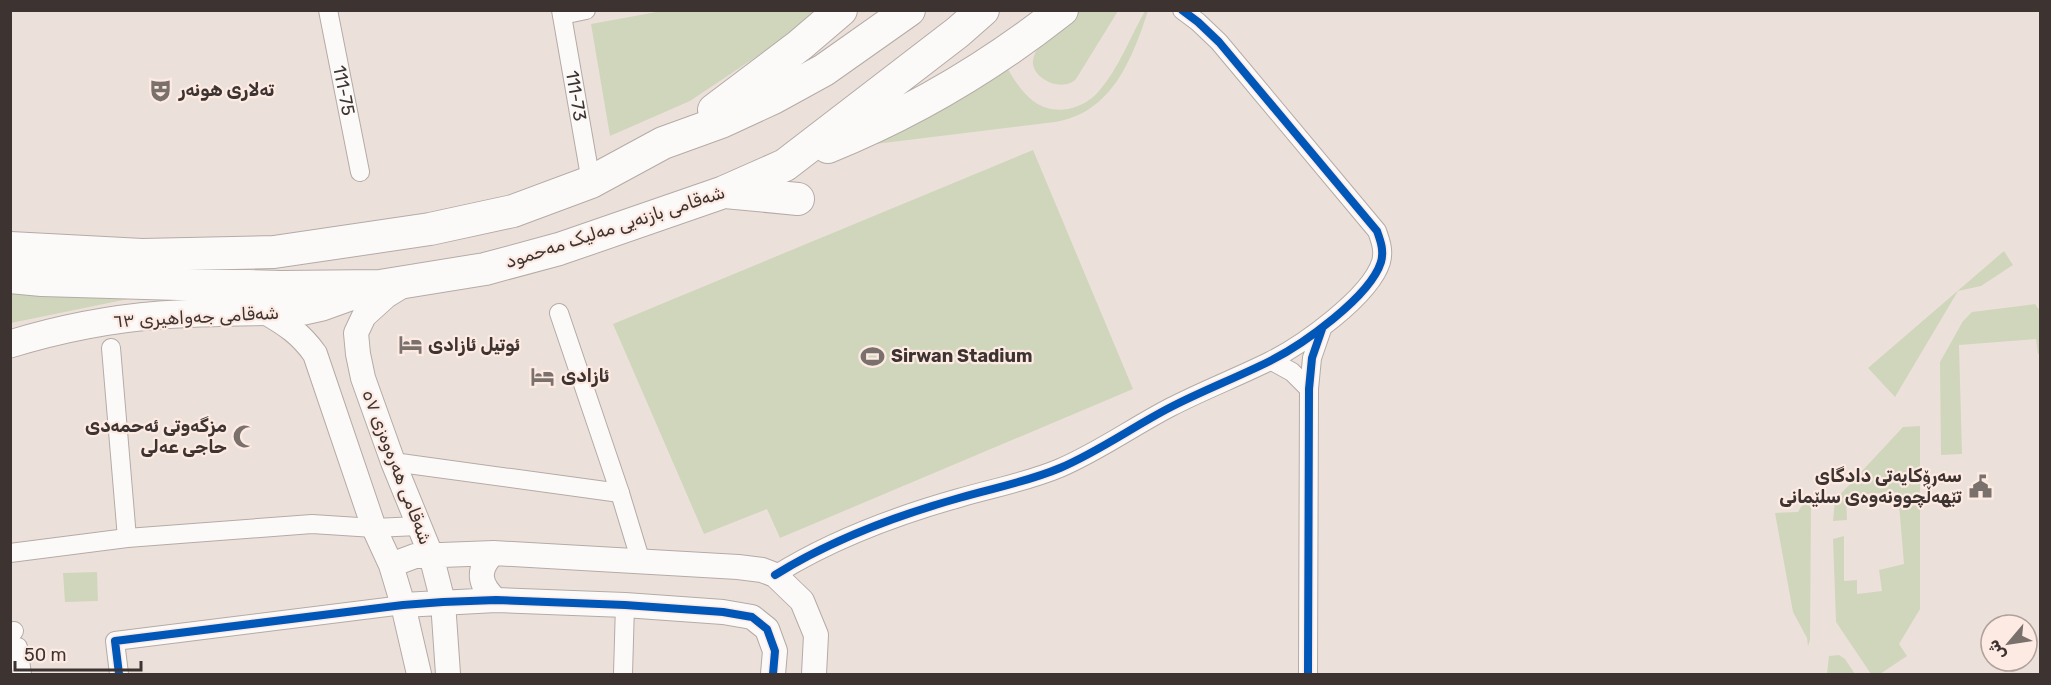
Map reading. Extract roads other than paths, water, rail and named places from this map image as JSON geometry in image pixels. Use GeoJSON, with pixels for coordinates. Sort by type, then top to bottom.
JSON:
{"type":"FeatureCollection","features":[{"type":"Feature","properties":{"kind":"highway"},"geometry":{"type":"LineString","coordinates":[[10,248],[142,255],[274,252],[473,221],[513,211],[591,182],[663,143],[748,85],[841,10]]}},
{"type":"Feature","properties":{"kind":"highway"},"geometry":{"type":"LineString","coordinates":[[663,143],[721,122],[773,98],[824,70],[909,10]]}},
{"type":"Feature","properties":{"kind":"highway","name":"شەقامی بازنەیی مەلیک مەحمود"},"geometry":{"type":"LineString","coordinates":[[10,277],[281,287],[394,284],[485,269],[559,249],[724,192],[785,165],[958,32],[983,10]]}},
{"type":"Feature","properties":{"kind":"highway"},"geometry":{"type":"LineString","coordinates":[[785,165],[848,139],[963,80],[1062,10]]}},
{"type":"Feature","properties":{"kind":"highway"},"geometry":{"type":"LineString","coordinates":[[724,192],[798,199]]}},
{"type":"Feature","properties":{"kind":"main road","name":"شەقامی جەواهیری ٦٣"},"geometry":{"type":"LineString","coordinates":[[10,344],[42,334],[162,315],[304,311],[322,308],[394,284]]}},
{"type":"Feature","properties":{"kind":"street","name":"111-75"},"geometry":{"type":"LineString","coordinates":[[328,10],[360,172]]}},
{"type":"Feature","properties":{"kind":"street"},"geometry":{"type":"LineString","coordinates":[[562,13],[586,10]]}},
{"type":"Feature","properties":{"kind":"street"},"geometry":{"type":"LineString","coordinates":[[775,575],[809,555],[888,522],[1063,467],[1171,407],[1272,361],[1322,329],[1358,295],[1378,270],[1382,250],[1377,231],[1219,42],[1182,10]]}},
{"type":"Feature","properties":{"kind":"street","name":"111-73"},"geometry":{"type":"LineString","coordinates":[[562,13],[591,182]]}},
{"type":"Feature","properties":{"kind":"street","name":"شەقامی هەرەوەزی ٥٧"},"geometry":{"type":"LineString","coordinates":[[394,284],[364,316],[356,333],[363,378],[393,462],[431,555],[443,602],[448,675]]}},
{"type":"Feature","properties":{"kind":"street"},"geometry":{"type":"LineString","coordinates":[[264,312],[296,331],[305,339],[315,354],[374,528],[391,565],[419,675]]}},
{"type":"Feature","properties":{"kind":"street"},"geometry":{"type":"LineString","coordinates":[[559,313],[641,562]]}},
{"type":"Feature","properties":{"kind":"street"},"geometry":{"type":"LineString","coordinates":[[1308,675],[1309,389],[1312,358],[1322,329]]}},
{"type":"Feature","properties":{"kind":"street"},"geometry":{"type":"LineString","coordinates":[[111,348],[127,538]]}},
{"type":"Feature","properties":{"kind":"street"},"geometry":{"type":"LineString","coordinates":[[1272,361],[1292,372],[1309,389]]}},
{"type":"Feature","properties":{"kind":"street"},"geometry":{"type":"LineString","coordinates":[[393,462],[620,493]]}},
{"type":"Feature","properties":{"kind":"street"},"geometry":{"type":"LineString","coordinates":[[10,553],[127,538],[312,524],[374,528],[418,526]]}},
{"type":"Feature","properties":{"kind":"street"},"geometry":{"type":"LineString","coordinates":[[391,565],[405,559],[431,555],[494,553],[762,570],[775,575],[801,601],[816,635],[814,675]]}},
{"type":"Feature","properties":{"kind":"street"},"geometry":{"type":"LineString","coordinates":[[494,553],[485,560],[482,582],[487,593],[496,600]]}},
{"type":"Feature","properties":{"kind":"street"},"geometry":{"type":"LineString","coordinates":[[119,675],[115,641],[403,605],[496,600],[625,604],[723,612],[752,617],[767,629],[775,651],[773,675]]}},
{"type":"Feature","properties":{"kind":"street"},"geometry":{"type":"LineString","coordinates":[[622,675],[625,604]]}},
{"type":"Feature","properties":{"kind":"street"},"geometry":{"type":"LineString","coordinates":[[12,638],[18,647],[22,675]]}},
{"type":"Feature","properties":{"kind":"street"},"geometry":{"type":"LineString","coordinates":[[401,675],[412,651]]}},
{"type":"Feature","properties":{"kind":"place","name":"تەلاری هونەر"},"geometry":{"type":"Point","coordinates":[161,90]}},
{"type":"Feature","properties":{"kind":"place","name":"ئوتیل ئازادی"},"geometry":{"type":"Point","coordinates":[410,345]}},
{"type":"Feature","properties":{"kind":"place","name":"Sirwan Stadium"},"geometry":{"type":"Point","coordinates":[873,356]}},
{"type":"Feature","properties":{"kind":"place","name":"ئازادی"},"geometry":{"type":"Point","coordinates":[543,376]}},
{"type":"Feature","properties":{"kind":"place","name":"مزگەوتی ئەحمەدی حاجی عەلی"},"geometry":{"type":"Point","coordinates":[245,436]}},
{"type":"Feature","properties":{"kind":"place","name":"سەرۆکایەتی دادگای تێهەڵچوونەوەی سلێمانی"},"geometry":{"type":"Point","coordinates":[1980,486]}}]}
